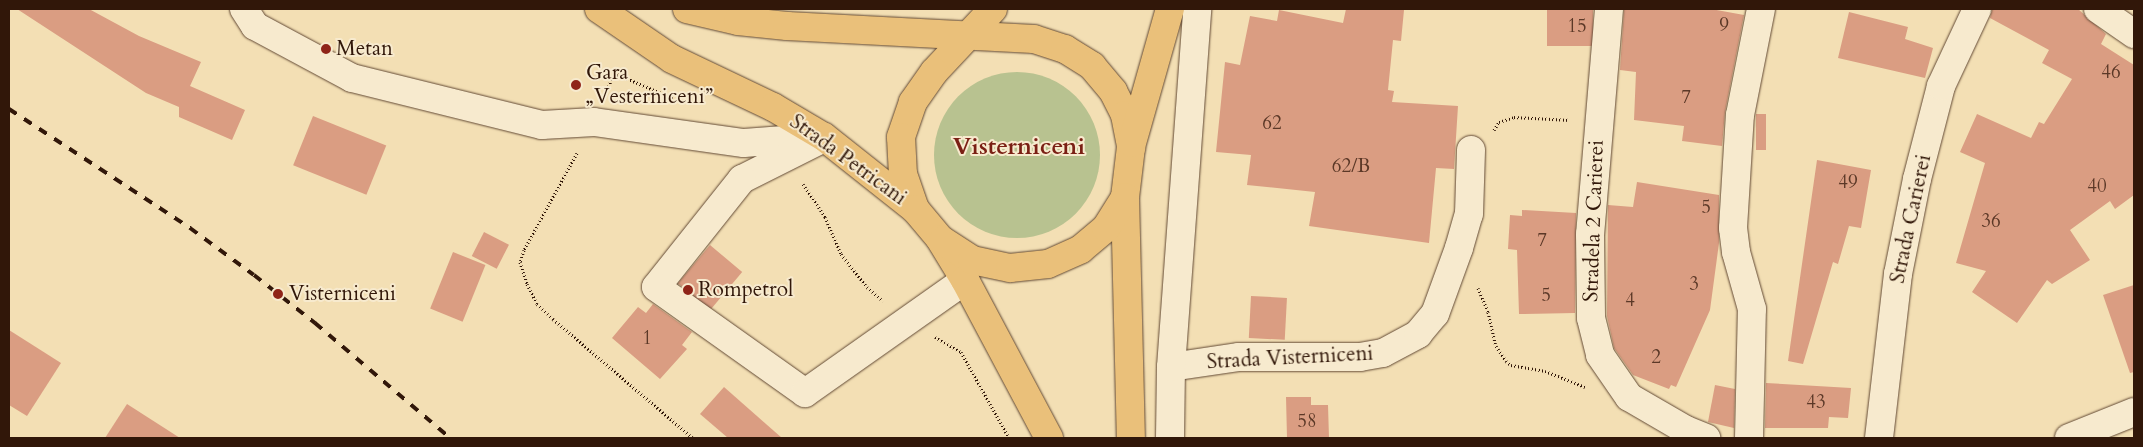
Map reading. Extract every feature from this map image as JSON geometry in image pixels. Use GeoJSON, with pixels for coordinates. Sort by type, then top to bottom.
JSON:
{"type":"FeatureCollection","features":[{"type":"Feature","properties":{"kind":"main road","name":"Strada Petricani"},"geometry":{"type":"LineString","coordinates":[[599,9],[672,59],[772,106],[824,137],[915,209]]}},
{"type":"Feature","properties":{"kind":"main road"},"geometry":{"type":"LineString","coordinates":[[687,9],[738,21],[787,26],[1034,39],[1065,49],[1092,66],[1113,91],[1125,115],[1132,147]]}},
{"type":"Feature","properties":{"kind":"main road"},"geometry":{"type":"LineString","coordinates":[[787,26],[842,9]]}},
{"type":"Feature","properties":{"kind":"main road"},"geometry":{"type":"LineString","coordinates":[[992,9],[972,35],[934,72],[913,102],[902,138],[903,174],[915,209],[940,239],[965,280],[1049,438]]}},
{"type":"Feature","properties":{"kind":"main road"},"geometry":{"type":"LineString","coordinates":[[1131,438],[1125,197],[1132,147],[1170,9]]}},
{"type":"Feature","properties":{"kind":"main road"},"geometry":{"type":"LineString","coordinates":[[940,239],[972,260],[1010,268],[1048,264],[1081,249],[1106,228],[1125,197]]}},
{"type":"Feature","properties":{"kind":"street"},"geometry":{"type":"LineString","coordinates":[[244,9],[255,26],[352,78],[542,125],[594,122],[744,144],[824,137]]}},
{"type":"Feature","properties":{"kind":"street"},"geometry":{"type":"LineString","coordinates":[[1170,438],[1171,367],[1197,9]]}},
{"type":"Feature","properties":{"kind":"street","name":"Stradela 2 Carierei"},"geometry":{"type":"LineString","coordinates":[[1609,9],[1597,121],[1590,234],[1591,318],[1600,355],[1629,397],[1678,426],[1706,438]]}},
{"type":"Feature","properties":{"kind":"street"},"geometry":{"type":"LineString","coordinates":[[1749,438],[1752,309],[1736,252],[1733,228],[1740,115],[1761,9]]}},
{"type":"Feature","properties":{"kind":"street","name":"Strada Carierei"},"geometry":{"type":"LineString","coordinates":[[1879,438],[1898,274],[1917,179],[1941,86],[1978,9]]}},
{"type":"Feature","properties":{"kind":"street"},"geometry":{"type":"LineString","coordinates":[[2098,9],[2134,34]]}},
{"type":"Feature","properties":{"kind":"street"},"geometry":{"type":"LineString","coordinates":[[824,137],[742,179],[656,288],[805,393],[965,280]]}},
{"type":"Feature","properties":{"kind":"street","name":"Strada Visterniceni"},"geometry":{"type":"LineString","coordinates":[[1171,367],[1239,356],[1360,357],[1383,353],[1402,345],[1418,334],[1435,314],[1461,242],[1469,214],[1471,155]]}},
{"type":"Feature","properties":{"kind":"street"},"geometry":{"type":"LineString","coordinates":[[2069,438],[2134,412]]}},
{"type":"Feature","properties":{"kind":"path"},"geometry":{"type":"LineString","coordinates":[[614,73],[594,122],[520,262],[537,304],[693,438]]}},
{"type":"Feature","properties":{"kind":"path"},"geometry":{"type":"LineString","coordinates":[[1471,155],[1499,122],[1514,117],[1597,121]]}},
{"type":"Feature","properties":{"kind":"path"},"geometry":{"type":"LineString","coordinates":[[1461,242],[1473,256],[1478,289],[1488,312],[1496,346],[1511,365],[1545,371],[1580,386],[1629,397]]}},
{"type":"Feature","properties":{"kind":"path"},"geometry":{"type":"LineString","coordinates":[[866,288],[908,322],[961,352],[1009,438]]}},
{"type":"Feature","properties":{"kind":"green space"},"geometry":{"type":"Polygon","coordinates":[[[1025,72],[1041,75],[1056,81],[1076,96],[1094,123],[1099,139],[1099,171],[1094,187],[1076,214],[1056,229],[1041,235],[1009,238],[993,235],[978,229],[953,208],[943,194],[937,179],[934,147],[937,131],[943,116],[964,91],[978,81],[993,75],[1025,72]]]}},
{"type":"Feature","properties":{"kind":"building"},"geometry":{"type":"Polygon","coordinates":[[[17,9],[89,9],[139,36],[201,62],[190,86],[245,110],[232,140],[179,117],[179,107],[146,93],[17,9]]]}},
{"type":"Feature","properties":{"kind":"building"},"geometry":{"type":"Polygon","coordinates":[[[1346,9],[1404,10],[1401,41],[1393,40],[1388,90],[1394,91],[1392,102],[1458,106],[1454,169],[1436,168],[1429,243],[1309,226],[1315,192],[1247,185],[1251,155],[1216,152],[1225,62],[1240,65],[1250,16],[1277,21],[1279,10],[1343,23],[1346,9]]]}},
{"type":"Feature","properties":{"kind":"building"},"geometry":{"type":"Polygon","coordinates":[[[1547,9],[1593,9],[1593,46],[1547,46],[1547,9]]]}},
{"type":"Feature","properties":{"kind":"building"},"geometry":{"type":"Polygon","coordinates":[[[1624,9],[1711,9],[1744,15],[1725,112],[1722,146],[1682,141],[1684,126],[1634,120],[1636,72],[1620,70],[1624,9]]]}},
{"type":"Feature","properties":{"kind":"building"},"geometry":{"type":"Polygon","coordinates":[[[1992,9],[2078,9],[2106,34],[2101,44],[2134,65],[2134,195],[2115,209],[2110,201],[2070,230],[2090,260],[2052,284],[2047,280],[2017,323],[1972,292],[1986,271],[1956,263],[1985,163],[1960,152],[1977,114],[2031,138],[2039,122],[2044,124],[2072,79],[2042,63],[2049,50],[1990,18],[1992,9]]]}},
{"type":"Feature","properties":{"kind":"building"},"geometry":{"type":"Polygon","coordinates":[[[1849,12],[1908,27],[1905,39],[1933,48],[1925,78],[1838,58],[1849,12]]]}},
{"type":"Feature","properties":{"kind":"building"},"geometry":{"type":"Polygon","coordinates":[[[1756,114],[1766,114],[1766,150],[1756,150],[1756,114]]]}},
{"type":"Feature","properties":{"kind":"building"},"geometry":{"type":"Polygon","coordinates":[[[313,116],[386,146],[366,195],[293,165],[313,116]]]}},
{"type":"Feature","properties":{"kind":"building"},"geometry":{"type":"Polygon","coordinates":[[[1817,160],[1871,170],[1861,228],[1849,226],[1838,264],[1833,262],[1803,364],[1788,361],[1817,160]]]}},
{"type":"Feature","properties":{"kind":"building"},"geometry":{"type":"Polygon","coordinates":[[[1637,182],[1719,195],[1719,243],[1710,310],[1676,387],[1671,385],[1669,389],[1633,375],[1614,348],[1607,316],[1608,205],[1633,207],[1637,182]]]}},
{"type":"Feature","properties":{"kind":"building"},"geometry":{"type":"Polygon","coordinates":[[[1522,210],[1576,213],[1575,313],[1519,314],[1517,250],[1508,249],[1510,215],[1522,216],[1522,210]]]}},
{"type":"Feature","properties":{"kind":"building"},"geometry":{"type":"Polygon","coordinates":[[[484,232],[509,245],[497,269],[472,256],[484,232]]]}},
{"type":"Feature","properties":{"kind":"building"},"geometry":{"type":"Polygon","coordinates":[[[710,245],[742,272],[710,310],[678,283],[710,245]]]}},
{"type":"Feature","properties":{"kind":"building"},"geometry":{"type":"Polygon","coordinates":[[[453,252],[485,265],[463,322],[430,309],[453,252]]]}},
{"type":"Feature","properties":{"kind":"building"},"geometry":{"type":"Polygon","coordinates":[[[2134,285],[2134,372],[2130,373],[2103,295],[2134,285]]]}},
{"type":"Feature","properties":{"kind":"building"},"geometry":{"type":"Polygon","coordinates":[[[1251,296],[1287,298],[1285,340],[1249,338],[1251,296]]]}},
{"type":"Feature","properties":{"kind":"building"},"geometry":{"type":"Polygon","coordinates":[[[653,304],[692,332],[682,345],[687,349],[660,379],[612,338],[638,307],[646,313],[653,304]]]}},
{"type":"Feature","properties":{"kind":"building"},"geometry":{"type":"Polygon","coordinates":[[[9,330],[61,363],[27,416],[9,405],[9,330]]]}},
{"type":"Feature","properties":{"kind":"building"},"geometry":{"type":"Polygon","coordinates":[[[1766,383],[1851,388],[1848,418],[1829,417],[1828,428],[1765,428],[1766,383]]]}},
{"type":"Feature","properties":{"kind":"building"},"geometry":{"type":"Polygon","coordinates":[[[1715,385],[1735,389],[1734,428],[1708,422],[1715,385]]]}},
{"type":"Feature","properties":{"kind":"building"},"geometry":{"type":"Polygon","coordinates":[[[724,387],[782,438],[728,438],[700,414],[724,387]]]}},
{"type":"Feature","properties":{"kind":"building"},"geometry":{"type":"Polygon","coordinates":[[[1286,397],[1311,397],[1311,405],[1328,405],[1329,438],[1287,438],[1286,397]]]}},
{"type":"Feature","properties":{"kind":"building"},"geometry":{"type":"Polygon","coordinates":[[[127,404],[180,438],[105,438],[127,404]]]}},
{"type":"Feature","properties":{"kind":"railway"},"geometry":{"type":"LineString","coordinates":[[9,109],[190,228],[254,275],[315,323],[450,438]]}},
{"type":"Feature","properties":{"kind":"place","name":"Metan"},"geometry":{"type":"Point","coordinates":[326,49]}},
{"type":"Feature","properties":{"kind":"place","name":"Gara „Vesterniceni”"},"geometry":{"type":"Point","coordinates":[576,85]}},
{"type":"Feature","properties":{"kind":"place","name":"Rompetrol"},"geometry":{"type":"Point","coordinates":[688,290]}},
{"type":"Feature","properties":{"kind":"place","name":"Visterniceni"},"geometry":{"type":"Point","coordinates":[278,294]}},
{"type":"Feature","properties":{"kind":"district","name":"Visterniceni"},"geometry":{"type":"Point","coordinates":[1019,147]}}]}
